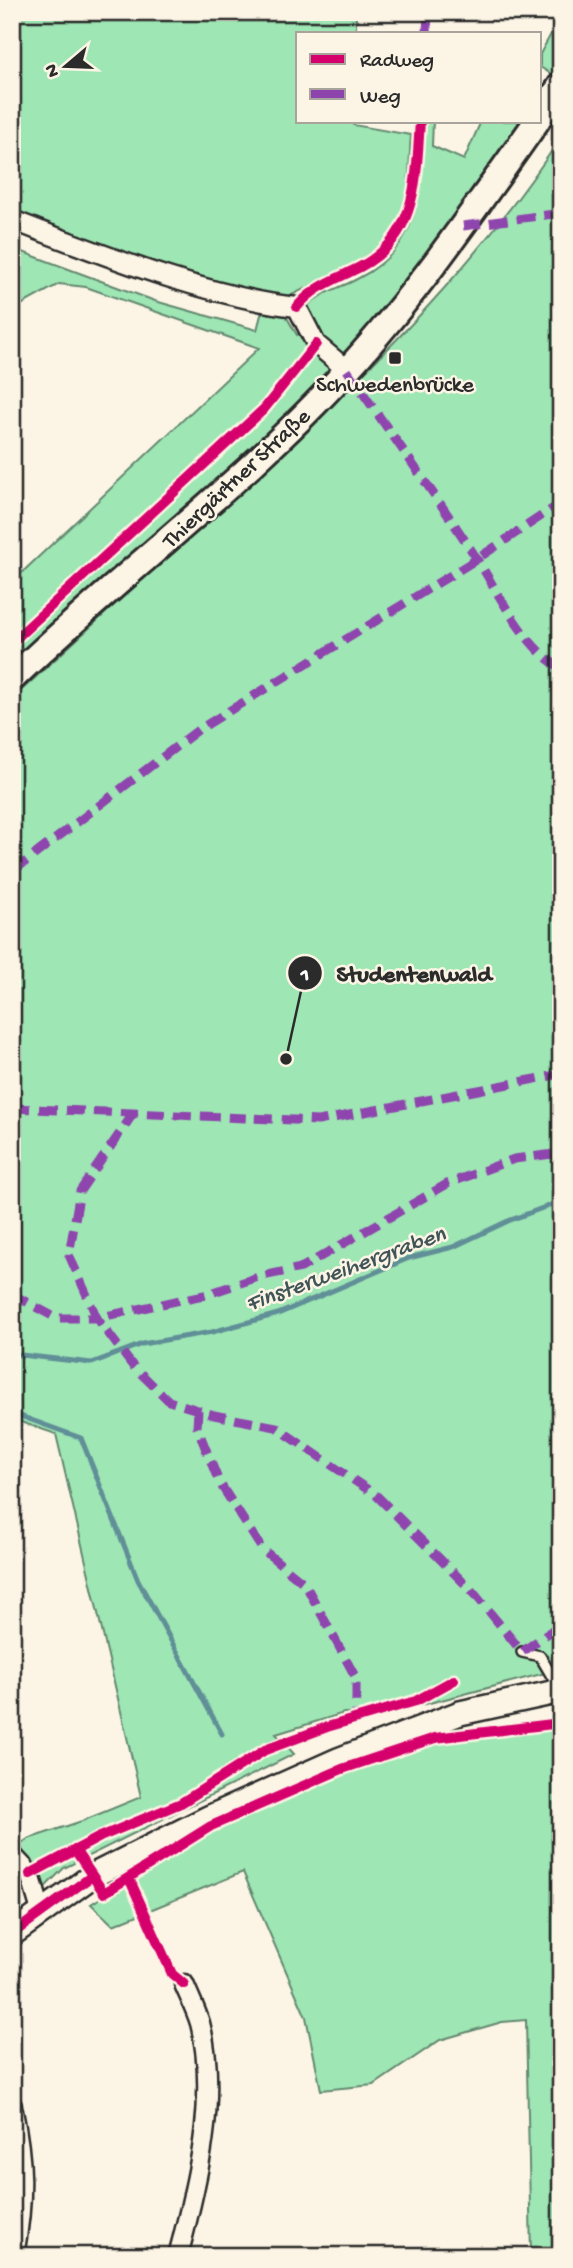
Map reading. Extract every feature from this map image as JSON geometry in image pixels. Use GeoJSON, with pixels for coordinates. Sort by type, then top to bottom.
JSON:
{"type":"FeatureCollection","features":[{"type":"Feature","properties":{"kind":"main road"},"geometry":{"type":"LineString","coordinates":[[542,113],[561,85]]}},
{"type":"Feature","properties":{"kind":"main road","name":"Thiergärtner Straße"},"geometry":{"type":"LineString","coordinates":[[12,679],[258,460],[347,370],[426,275],[536,122]]}},
{"type":"Feature","properties":{"kind":"street"},"geometry":{"type":"LineString","coordinates":[[12,220],[164,274],[274,304],[297,307],[316,344],[347,370]]}},
{"type":"Feature","properties":{"kind":"street"},"geometry":{"type":"LineString","coordinates":[[12,1934],[41,1911],[104,1870],[208,1818],[338,1760],[460,1713],[560,1691]]}},
{"type":"Feature","properties":{"kind":"street"},"geometry":{"type":"LineString","coordinates":[[12,1855],[30,1874],[41,1911]]}},
{"type":"Feature","properties":{"kind":"street"},"geometry":{"type":"LineString","coordinates":[[178,2256],[196,2182],[205,2105],[205,2064],[200,2023],[184,1984]]}},
{"type":"Feature","properties":{"kind":"street"},"geometry":{"type":"LineString","coordinates":[[12,2106],[19,2137],[23,2202],[14,2256]]}},
{"type":"Feature","properties":{"kind":"lane"},"geometry":{"type":"LineString","coordinates":[[522,1652],[540,1656],[560,1691]]}},
{"type":"Feature","properties":{"kind":"green space"},"geometry":{"type":"Polygon","coordinates":[[[12,12],[356,12],[356,32],[296,32],[296,122],[352,122],[353,125],[411,135],[406,201],[399,220],[389,235],[361,260],[292,295],[279,297],[163,267],[80,241],[12,210],[12,12]]]}},
{"type":"Feature","properties":{"kind":"green space"},"geometry":{"type":"Polygon","coordinates":[[[561,16],[561,60],[553,75],[542,68],[542,50],[561,16]]]}},
{"type":"Feature","properties":{"kind":"green space"},"geometry":{"type":"Polygon","coordinates":[[[425,122],[433,122],[432,146],[464,160],[481,122],[524,122],[463,208],[328,376],[12,669],[12,582],[259,348],[86,287],[59,284],[12,310],[12,248],[155,301],[257,330],[262,311],[286,316],[297,335],[309,325],[306,307],[324,294],[357,279],[379,265],[395,250],[407,232],[415,212],[422,168],[425,122]]]}},
{"type":"Feature","properties":{"kind":"green space"},"geometry":{"type":"Polygon","coordinates":[[[561,137],[561,1669],[391,1713],[344,1713],[276,1734],[294,1754],[64,1868],[44,1888],[24,1853],[15,1848],[28,1839],[141,1797],[56,1434],[12,1419],[12,699],[280,453],[367,369],[450,282],[526,188],[561,137]]]}},
{"type":"Feature","properties":{"kind":"green space"},"geometry":{"type":"Polygon","coordinates":[[[533,1730],[561,1730],[561,2256],[531,2256],[526,2020],[502,2022],[440,2040],[374,2085],[321,2090],[306,2017],[243,1872],[113,1925],[91,1904],[212,1830],[343,1773],[434,1742],[533,1730]]]}},
{"type":"Feature","properties":{"kind":"waterway","name":"Finsterweihergraben"},"geometry":{"type":"LineString","coordinates":[[12,1354],[92,1363],[142,1344],[212,1332],[278,1314],[409,1258],[453,1247],[508,1221],[561,1201]]}},
{"type":"Feature","properties":{"kind":"waterway"},"geometry":{"type":"LineString","coordinates":[[12,1413],[81,1438],[138,1580],[222,1734]]}},
{"type":"Feature","properties":{"kind":"marked path"},"geometry":{"type":"LineString","coordinates":[[427,32],[428,12]]}},
{"type":"Feature","properties":{"kind":"marked path"},"geometry":{"type":"LineString","coordinates":[[463,226],[561,213]]}},
{"type":"Feature","properties":{"kind":"marked path"},"geometry":{"type":"LineString","coordinates":[[347,370],[461,535],[524,634],[536,648],[561,668]]}},
{"type":"Feature","properties":{"kind":"marked path"},"geometry":{"type":"LineString","coordinates":[[12,872],[198,730],[477,559],[561,503]]}},
{"type":"Feature","properties":{"kind":"marked path"},"geometry":{"type":"LineString","coordinates":[[12,1108],[318,1121],[561,1074]]}},
{"type":"Feature","properties":{"kind":"marked path"},"geometry":{"type":"LineString","coordinates":[[135,1111],[80,1191],[69,1255],[97,1318],[208,1294],[258,1277],[301,1268],[447,1184],[514,1159],[561,1153]]}},
{"type":"Feature","properties":{"kind":"marked path"},"geometry":{"type":"LineString","coordinates":[[12,1294],[56,1318],[97,1318],[132,1365],[169,1401],[214,1415],[276,1427],[377,1496],[474,1593],[522,1652],[561,1624]]}},
{"type":"Feature","properties":{"kind":"marked path"},"geometry":{"type":"LineString","coordinates":[[198,1410],[197,1427],[219,1482],[262,1549],[305,1584],[356,1678],[356,1718]]}},
{"type":"Feature","properties":{"kind":"cycle path"},"geometry":{"type":"LineString","coordinates":[[297,307],[318,288],[360,267],[393,240],[403,223],[415,184],[420,122]]}},
{"type":"Feature","properties":{"kind":"cycle path"},"geometry":{"type":"LineString","coordinates":[[12,642],[264,409],[316,344]]}},
{"type":"Feature","properties":{"kind":"cycle path"},"geometry":{"type":"LineString","coordinates":[[30,1874],[100,1837],[181,1803],[265,1750],[327,1727],[416,1701],[454,1680]]}},
{"type":"Feature","properties":{"kind":"cycle path"},"geometry":{"type":"LineString","coordinates":[[75,1850],[104,1893],[211,1826],[342,1769],[435,1738],[561,1723]]}},
{"type":"Feature","properties":{"kind":"cycle path"},"geometry":{"type":"LineString","coordinates":[[12,1934],[92,1876]]}},
{"type":"Feature","properties":{"kind":"cycle path"},"geometry":{"type":"LineString","coordinates":[[129,1878],[172,1974],[184,1984]]}},
{"type":"Feature","properties":{"kind":"place","name":"Schwedenbrücke"},"geometry":{"type":"Point","coordinates":[395,358]}},
{"type":"Feature","properties":{"kind":"place","name":"Studentenwald"},"geometry":{"type":"Point","coordinates":[286,1059]}}]}
